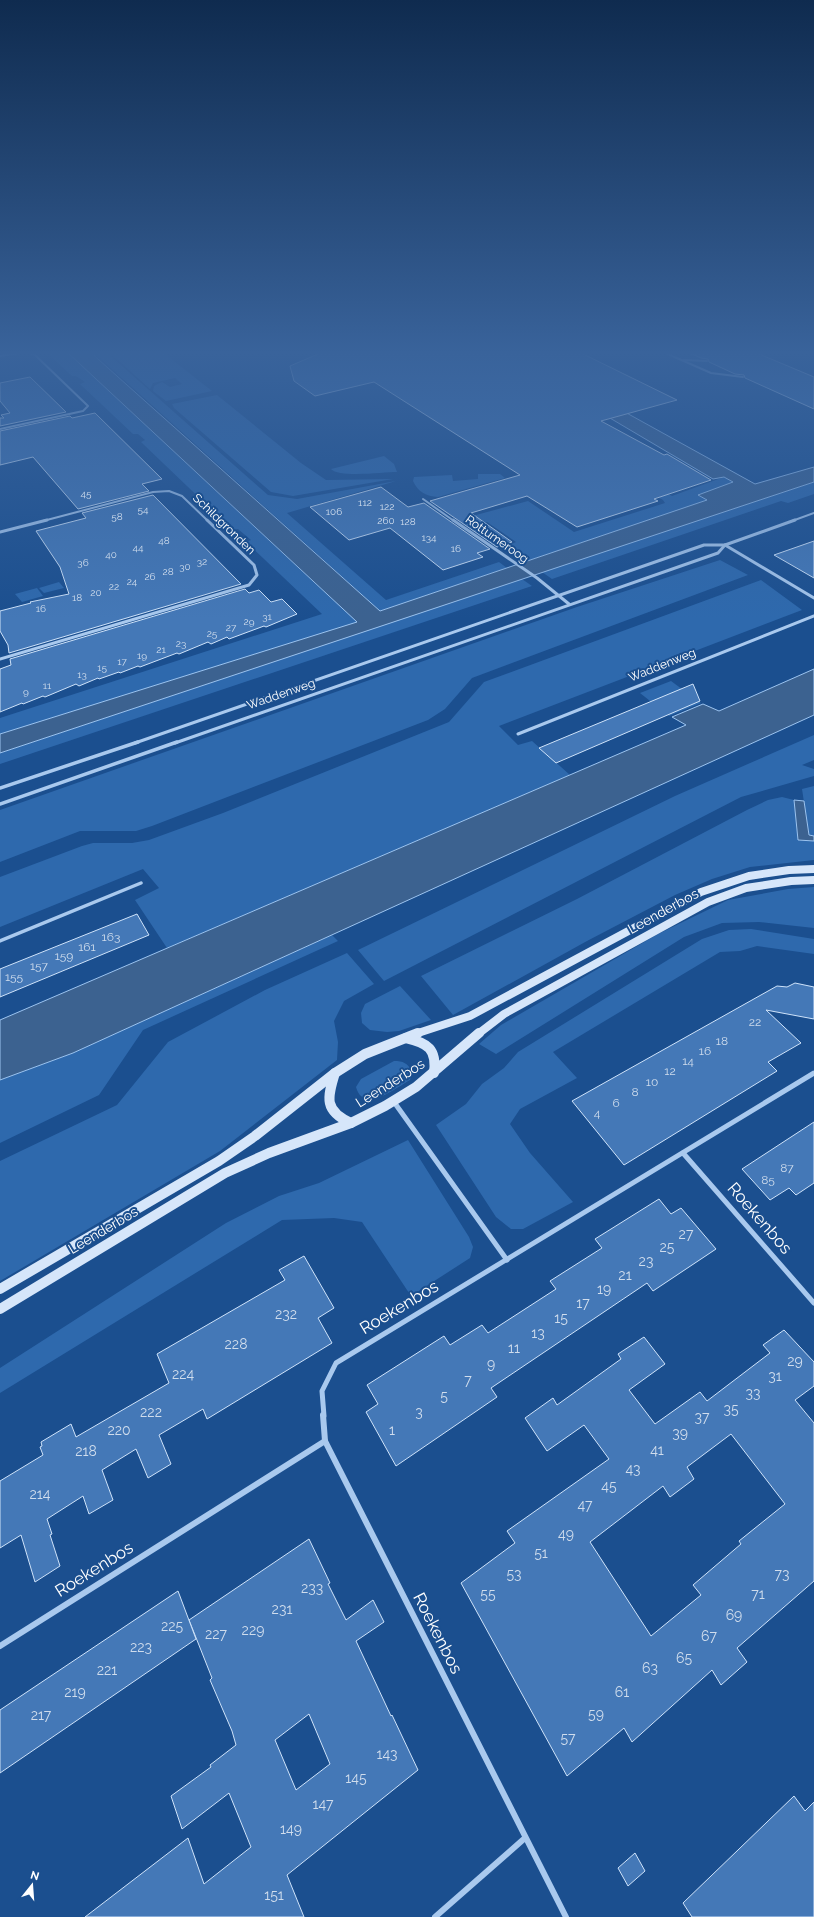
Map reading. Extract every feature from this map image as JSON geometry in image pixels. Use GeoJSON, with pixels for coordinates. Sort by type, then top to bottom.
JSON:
{"type":"FeatureCollection","features":[{"type":"Feature","properties":{"kind":"main road","name":"Leenderbos"},"geometry":{"type":"LineString","coordinates":[[0,1289],[219,1160],[254,1136],[335,1073],[365,1054],[404,1038],[470,1016],[701,892],[749,876],[789,870],[814,869]]}},
{"type":"Feature","properties":{"kind":"main road","name":"Leenderbos"},"geometry":{"type":"LineString","coordinates":[[0,1309],[225,1173],[269,1153],[351,1123],[393,1101],[434,1073],[468,1042],[504,1014],[708,902],[746,888],[791,881],[814,880]]}},
{"type":"Feature","properties":{"kind":"main road"},"geometry":{"type":"LineString","coordinates":[[404,1038],[419,1041],[431,1049],[436,1061],[434,1073]]}},
{"type":"Feature","properties":{"kind":"main road"},"geometry":{"type":"LineString","coordinates":[[335,1073],[328,1102],[332,1112],[339,1119],[351,1123]]}},
{"type":"Feature","properties":{"kind":"street","name":"Schildgronden"},"geometry":{"type":"LineString","coordinates":[[0,532],[152,493],[169,491],[182,496],[254,565],[257,575],[249,585],[0,659]]}},
{"type":"Feature","properties":{"kind":"street","name":"Rottumeroog"},"geometry":{"type":"LineString","coordinates":[[423,499],[537,578],[559,596]]}},
{"type":"Feature","properties":{"kind":"street","name":"Waddenweg"},"geometry":{"type":"LineString","coordinates":[[0,788],[162,734],[704,545],[725,545],[814,513]]}},
{"type":"Feature","properties":{"kind":"street","name":"Waddenweg"},"geometry":{"type":"LineString","coordinates":[[0,804],[718,553],[725,545]]}},
{"type":"Feature","properties":{"kind":"street"},"geometry":{"type":"LineString","coordinates":[[725,545],[814,598]]}},
{"type":"Feature","properties":{"kind":"street"},"geometry":{"type":"LineString","coordinates":[[559,596],[569,604]]}},
{"type":"Feature","properties":{"kind":"street","name":"Waddenweg"},"geometry":{"type":"LineString","coordinates":[[518,734],[814,616]]}},
{"type":"Feature","properties":{"kind":"street"},"geometry":{"type":"LineString","coordinates":[[0,941],[141,882]]}},
{"type":"Feature","properties":{"kind":"street","name":"Roekenbos"},"geometry":{"type":"LineString","coordinates":[[566,1917],[325,1441],[322,1391],[336,1363],[814,1073]]}},
{"type":"Feature","properties":{"kind":"street"},"geometry":{"type":"LineString","coordinates":[[393,1101],[507,1260]]}},
{"type":"Feature","properties":{"kind":"street","name":"Roekenbos"},"geometry":{"type":"LineString","coordinates":[[683,1153],[814,1303]]}},
{"type":"Feature","properties":{"kind":"street","name":"Roekenbos"},"geometry":{"type":"LineString","coordinates":[[0,1646],[325,1441]]}},
{"type":"Feature","properties":{"kind":"street"},"geometry":{"type":"LineString","coordinates":[[434,1917],[525,1838]]}},
{"type":"Feature","properties":{"kind":"shaded area"},"geometry":{"type":"Polygon","coordinates":[[[144,440],[162,440],[358,622],[0,734],[0,718],[322,614],[246,542],[251,540],[238,529],[233,530],[141,442],[144,440]]]}},
{"type":"Feature","properties":{"kind":"shaded area"},"geometry":{"type":"Polygon","coordinates":[[[162,440],[189,440],[380,611],[707,500],[698,495],[733,482],[724,477],[713,479],[648,440],[676,440],[755,484],[814,467],[814,482],[0,753],[0,734],[357,622],[162,440]]]}},
{"type":"Feature","properties":{"kind":"shaded area"},"geometry":{"type":"Polygon","coordinates":[[[191,440],[206,440],[268,495],[297,499],[396,481],[287,513],[386,600],[499,562],[507,568],[380,611],[191,440]]]}},
{"type":"Feature","properties":{"kind":"shaded area"},"geometry":{"type":"Polygon","coordinates":[[[211,440],[273,440],[301,463],[326,480],[393,479],[293,496],[271,492],[211,440]]]}},
{"type":"Feature","properties":{"kind":"shaded area"},"geometry":{"type":"Polygon","coordinates":[[[384,456],[394,464],[397,472],[352,474],[336,472],[331,469],[384,456]]]}},
{"type":"Feature","properties":{"kind":"shaded area"},"geometry":{"type":"Polygon","coordinates":[[[478,474],[500,474],[505,478],[438,497],[423,493],[417,488],[413,481],[414,477],[452,475],[453,481],[478,479],[478,474]]]}},
{"type":"Feature","properties":{"kind":"shaded area"},"geometry":{"type":"Polygon","coordinates":[[[724,477],[734,482],[699,496],[708,500],[527,561],[505,547],[516,542],[487,522],[475,526],[465,518],[528,501],[574,532],[665,503],[663,500],[633,483],[644,480],[672,496],[724,477]]]}},
{"type":"Feature","properties":{"kind":"shaded area"},"geometry":{"type":"Polygon","coordinates":[[[814,482],[814,494],[788,503],[781,501],[552,579],[542,572],[814,482]]]}},
{"type":"Feature","properties":{"kind":"shaded area"},"geometry":{"type":"Polygon","coordinates":[[[720,560],[748,575],[472,678],[445,709],[428,720],[152,826],[136,831],[80,831],[0,862],[0,810],[577,607],[720,560]]]}},
{"type":"Feature","properties":{"kind":"shaded area"},"geometry":{"type":"Polygon","coordinates":[[[522,579],[532,586],[0,764],[0,753],[522,579]]]}},
{"type":"Feature","properties":{"kind":"shaded area"},"geometry":{"type":"Polygon","coordinates":[[[761,580],[802,610],[499,726],[518,745],[532,741],[570,775],[167,948],[135,900],[159,888],[143,869],[0,927],[0,877],[82,846],[93,843],[132,843],[149,840],[223,813],[449,722],[484,682],[761,580]]]}},
{"type":"Feature","properties":{"kind":"shaded area"},"geometry":{"type":"Polygon","coordinates":[[[59,582],[64,588],[44,593],[39,588],[59,582]]]}},
{"type":"Feature","properties":{"kind":"shaded area"},"geometry":{"type":"Polygon","coordinates":[[[37,588],[43,596],[22,602],[15,594],[37,588]]]}},
{"type":"Feature","properties":{"kind":"shaded area"},"geometry":{"type":"Polygon","coordinates":[[[814,669],[814,715],[73,1053],[0,1080],[0,1020],[686,725],[672,717],[703,704],[719,711],[814,669]]]}},
{"type":"Feature","properties":{"kind":"shaded area"},"geometry":{"type":"Polygon","coordinates":[[[671,681],[701,703],[669,716],[640,693],[671,681]]]}},
{"type":"Feature","properties":{"kind":"shaded area"},"geometry":{"type":"Polygon","coordinates":[[[814,735],[814,760],[802,765],[814,769],[814,776],[741,797],[384,981],[358,950],[675,796],[814,735]]]}},
{"type":"Feature","properties":{"kind":"shaded area"},"geometry":{"type":"Polygon","coordinates":[[[814,786],[814,836],[809,835],[802,789],[814,786]]]}},
{"type":"Feature","properties":{"kind":"shaded area"},"geometry":{"type":"Polygon","coordinates":[[[782,797],[794,800],[798,840],[814,841],[814,860],[750,867],[712,879],[675,895],[587,941],[453,1015],[421,976],[577,899],[747,810],[768,800],[782,797]]]}},
{"type":"Feature","properties":{"kind":"shaded area"},"geometry":{"type":"Polygon","coordinates":[[[794,800],[804,801],[809,835],[814,836],[814,841],[798,840],[794,800]]]}},
{"type":"Feature","properties":{"kind":"shaded area"},"geometry":{"type":"Polygon","coordinates":[[[814,887],[814,928],[759,922],[722,923],[684,937],[496,1054],[479,1044],[501,1025],[658,934],[728,900],[788,889],[814,887]]]}},
{"type":"Feature","properties":{"kind":"shaded area"},"geometry":{"type":"Polygon","coordinates":[[[751,929],[814,939],[814,954],[757,946],[740,951],[720,952],[553,1052],[577,1078],[520,1109],[510,1124],[530,1153],[573,1202],[523,1229],[511,1229],[496,1217],[436,1125],[466,1104],[482,1084],[504,1068],[518,1052],[702,939],[729,930],[751,929]]]}},
{"type":"Feature","properties":{"kind":"shaded area"},"geometry":{"type":"Polygon","coordinates":[[[332,935],[338,941],[143,1030],[99,1095],[0,1143],[0,1080],[73,1053],[332,935]]]}},
{"type":"Feature","properties":{"kind":"shaded area"},"geometry":{"type":"Polygon","coordinates":[[[347,953],[374,984],[344,1001],[334,1021],[338,1042],[337,1060],[220,1151],[0,1281],[0,1161],[117,1105],[168,1042],[265,990],[347,953]]]}},
{"type":"Feature","properties":{"kind":"shaded area"},"geometry":{"type":"Polygon","coordinates":[[[400,986],[431,1020],[399,1031],[387,1032],[370,1030],[362,1023],[361,1013],[365,1004],[400,986]]]}},
{"type":"Feature","properties":{"kind":"shaded area"},"geometry":{"type":"Polygon","coordinates":[[[394,1061],[403,1062],[409,1066],[412,1072],[410,1080],[380,1097],[372,1099],[365,1098],[360,1095],[356,1087],[361,1079],[394,1061]]]}},
{"type":"Feature","properties":{"kind":"shaded area"},"geometry":{"type":"Polygon","coordinates":[[[408,1140],[469,1237],[473,1247],[470,1258],[411,1296],[362,1222],[334,1218],[282,1220],[0,1393],[0,1368],[226,1223],[279,1196],[319,1183],[408,1140]]]}},
{"type":"Feature","properties":{"kind":"building"},"geometry":{"type":"Polygon","coordinates":[[[0,440],[123,440],[162,479],[142,484],[149,491],[78,509],[33,457],[0,465],[0,440]]]}},
{"type":"Feature","properties":{"kind":"building"},"geometry":{"type":"Polygon","coordinates":[[[466,440],[637,440],[664,455],[667,454],[711,480],[654,499],[658,501],[577,527],[527,496],[471,513],[512,542],[497,547],[430,501],[520,475],[466,440]]]}},
{"type":"Feature","properties":{"kind":"building"},"geometry":{"type":"Polygon","coordinates":[[[381,487],[408,507],[424,503],[490,549],[477,553],[483,557],[443,570],[390,528],[349,540],[310,507],[381,487]]]}},
{"type":"Feature","properties":{"kind":"building"},"geometry":{"type":"Polygon","coordinates":[[[153,495],[241,584],[9,653],[8,645],[0,631],[0,611],[31,603],[30,602],[69,594],[60,567],[36,531],[86,518],[82,513],[153,495]]]}},
{"type":"Feature","properties":{"kind":"building"},"geometry":{"type":"Polygon","coordinates":[[[814,541],[814,578],[774,555],[814,541]]]}},
{"type":"Feature","properties":{"kind":"building"},"geometry":{"type":"Polygon","coordinates":[[[245,589],[249,593],[259,590],[271,602],[282,599],[297,614],[266,627],[264,626],[229,639],[227,637],[211,644],[208,642],[179,654],[177,653],[140,667],[138,666],[120,673],[98,678],[79,686],[76,684],[45,697],[43,696],[23,704],[22,703],[0,712],[0,669],[11,665],[10,659],[245,589]]]}},
{"type":"Feature","properties":{"kind":"building"},"geometry":{"type":"Polygon","coordinates":[[[693,684],[700,701],[556,763],[539,748],[693,684]]]}},
{"type":"Feature","properties":{"kind":"building"},"geometry":{"type":"Polygon","coordinates":[[[137,914],[149,935],[0,997],[0,969],[137,914]]]}},
{"type":"Feature","properties":{"kind":"building"},"geometry":{"type":"Polygon","coordinates":[[[795,983],[814,987],[814,1019],[766,1010],[801,1043],[768,1062],[777,1071],[624,1165],[572,1101],[777,986],[787,987],[795,983]]]}},
{"type":"Feature","properties":{"kind":"building"},"geometry":{"type":"Polygon","coordinates":[[[814,1122],[814,1183],[796,1195],[789,1188],[770,1200],[742,1169],[814,1122]]]}},
{"type":"Feature","properties":{"kind":"building"},"geometry":{"type":"Polygon","coordinates":[[[659,1199],[671,1214],[681,1208],[716,1249],[653,1291],[647,1283],[491,1388],[497,1397],[396,1466],[366,1412],[378,1404],[367,1385],[444,1336],[450,1345],[482,1325],[488,1333],[556,1289],[550,1281],[602,1248],[595,1239],[659,1199]]]}},
{"type":"Feature","properties":{"kind":"building"},"geometry":{"type":"Polygon","coordinates":[[[304,1256],[334,1308],[318,1318],[332,1343],[207,1419],[203,1409],[159,1435],[171,1464],[148,1478],[136,1449],[102,1470],[113,1500],[89,1514],[83,1496],[47,1519],[52,1534],[50,1535],[60,1566],[35,1582],[21,1535],[0,1548],[0,1481],[43,1455],[40,1447],[42,1446],[41,1442],[71,1424],[76,1437],[169,1383],[157,1354],[285,1280],[279,1270],[304,1256]]]}},
{"type":"Feature","properties":{"kind":"building"},"geometry":{"type":"Polygon","coordinates":[[[784,1330],[814,1362],[814,1386],[795,1400],[814,1423],[814,1581],[737,1648],[747,1662],[721,1685],[712,1670],[632,1742],[624,1728],[567,1776],[461,1583],[515,1543],[507,1531],[609,1459],[584,1425],[547,1451],[525,1418],[553,1398],[557,1405],[621,1359],[618,1354],[644,1337],[665,1364],[629,1390],[655,1424],[700,1392],[707,1401],[770,1353],[763,1345],[784,1330]],[[731,1434],[687,1467],[694,1479],[670,1497],[663,1486],[590,1542],[651,1636],[701,1595],[693,1585],[741,1544],[739,1541],[785,1504],[731,1434]]]}},
{"type":"Feature","properties":{"kind":"building"},"geometry":{"type":"Polygon","coordinates":[[[309,1539],[330,1583],[328,1584],[346,1620],[373,1600],[384,1622],[356,1641],[418,1770],[287,1875],[304,1917],[85,1917],[188,1838],[204,1884],[251,1847],[229,1793],[182,1829],[171,1796],[211,1767],[210,1765],[236,1745],[232,1731],[210,1680],[212,1678],[189,1620],[309,1539]],[[309,1714],[275,1740],[296,1790],[330,1764],[309,1714]]]}},
{"type":"Feature","properties":{"kind":"building"},"geometry":{"type":"Polygon","coordinates":[[[178,1591],[196,1639],[0,1773],[0,1710],[178,1591]]]}},
{"type":"Feature","properties":{"kind":"building"},"geometry":{"type":"Polygon","coordinates":[[[794,1796],[805,1811],[814,1802],[814,1917],[692,1917],[683,1903],[794,1796]]]}},
{"type":"Feature","properties":{"kind":"building"},"geometry":{"type":"Polygon","coordinates":[[[635,1853],[645,1871],[628,1886],[618,1868],[635,1853]]]}}]}
